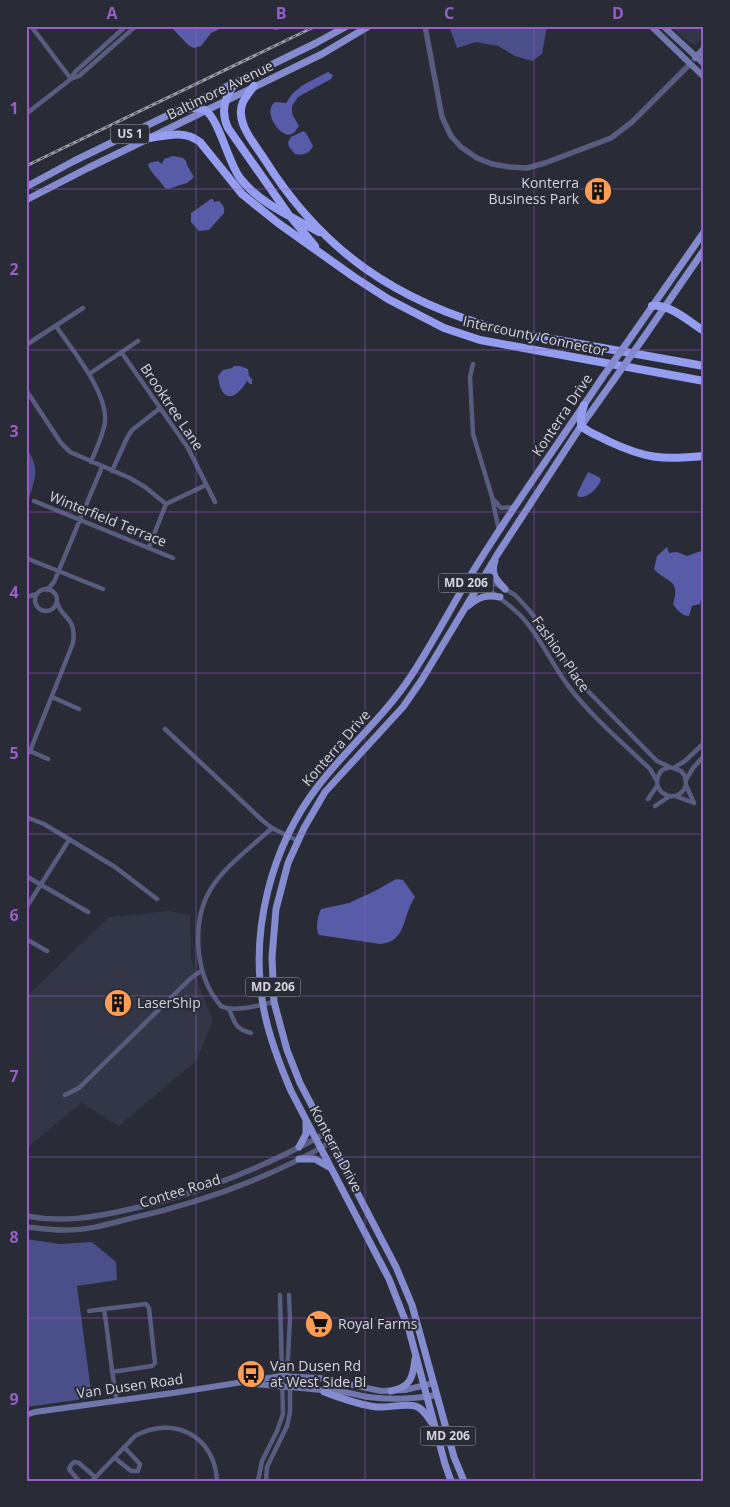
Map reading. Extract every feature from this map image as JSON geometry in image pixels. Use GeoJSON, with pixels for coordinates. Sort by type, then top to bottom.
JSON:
{"type":"FeatureCollection","features":[{"type":"Feature","properties":{"kind":"highway"},"geometry":{"type":"LineString","coordinates":[[235,83],[226,101],[224,114],[228,128],[289,215],[322,254]]}},
{"type":"Feature","properties":{"kind":"highway"},"geometry":{"type":"LineString","coordinates":[[254,86],[242,106],[241,115],[246,130],[291,197],[325,236]]}},
{"type":"Feature","properties":{"kind":"highway"},"geometry":{"type":"LineString","coordinates":[[178,110],[195,108],[206,110],[214,120],[234,169],[244,182],[265,201],[325,236]]}},
{"type":"Feature","properties":{"kind":"highway"},"geometry":{"type":"LineString","coordinates":[[150,138],[180,134],[197,140],[242,194],[278,223],[322,254]]}},
{"type":"Feature","properties":{"kind":"highway","name":"Intercounty Connector"},"geometry":{"type":"LineString","coordinates":[[325,236],[366,271],[398,290],[431,307],[471,322],[512,332],[704,366]]}},
{"type":"Feature","properties":{"kind":"highway","name":"Intercounty Connector"},"geometry":{"type":"LineString","coordinates":[[322,254],[388,299],[444,328],[480,340],[704,381]]}},
{"type":"Feature","properties":{"kind":"highway"},"geometry":{"type":"LineString","coordinates":[[652,306],[664,307],[704,331]]}},
{"type":"Feature","properties":{"kind":"highway"},"geometry":{"type":"LineString","coordinates":[[584,405],[581,415],[581,426],[587,431],[645,456],[662,458],[704,456]]}},
{"type":"Feature","properties":{"kind":"main road","name":"Baltimore Avenue"},"geometry":{"type":"LineString","coordinates":[[26,187],[74,161],[347,26]]}},
{"type":"Feature","properties":{"kind":"main road","name":"Baltimore Avenue"},"geometry":{"type":"LineString","coordinates":[[26,200],[322,54],[369,26]]}},
{"type":"Feature","properties":{"kind":"main road"},"geometry":{"type":"LineString","coordinates":[[651,26],[704,77]]}},
{"type":"Feature","properties":{"kind":"main road"},"geometry":{"type":"LineString","coordinates":[[663,26],[704,64]]}},
{"type":"Feature","properties":{"kind":"main road"},"geometry":{"type":"LineString","coordinates":[[690,64],[704,48]]}},
{"type":"Feature","properties":{"kind":"main road","name":"Konterra Drive"},"geometry":{"type":"LineString","coordinates":[[451,1481],[409,1330],[389,1279],[320,1148],[278,1061],[263,1005],[260,956],[262,920],[277,860],[288,836],[317,788],[379,718],[412,675],[472,573],[516,506],[602,378],[704,232]]}},
{"type":"Feature","properties":{"kind":"main road","name":"Konterra Drive"},"geometry":{"type":"LineString","coordinates":[[464,1481],[454,1457],[412,1305],[396,1267],[300,1083],[287,1050],[274,1002],[272,957],[276,909],[288,863],[325,792],[403,706],[421,681],[481,580],[581,426],[704,250]]}},
{"type":"Feature","properties":{"kind":"main road"},"geometry":{"type":"LineString","coordinates":[[497,555],[493,566],[494,575],[497,582],[505,589]]}},
{"type":"Feature","properties":{"kind":"main road"},"geometry":{"type":"LineString","coordinates":[[466,608],[481,596],[500,597]]}},
{"type":"Feature","properties":{"kind":"main road"},"geometry":{"type":"LineString","coordinates":[[299,1147],[306,1134],[306,1119]]}},
{"type":"Feature","properties":{"kind":"main road"},"geometry":{"type":"LineString","coordinates":[[299,1159],[315,1159],[332,1170]]}},
{"type":"Feature","properties":{"kind":"main road"},"geometry":{"type":"LineString","coordinates":[[391,1391],[401,1389],[412,1377],[415,1353]]}},
{"type":"Feature","properties":{"kind":"main road","name":"Van Dusen Road"},"geometry":{"type":"LineString","coordinates":[[26,1415],[35,1412],[284,1376],[319,1378],[370,1390],[391,1391],[405,1390],[434,1383]]}},
{"type":"Feature","properties":{"kind":"main road","name":"Van Dusen Road"},"geometry":{"type":"LineString","coordinates":[[238,1383],[290,1386],[384,1399],[437,1395]]}},
{"type":"Feature","properties":{"kind":"main road"},"geometry":{"type":"LineString","coordinates":[[324,1392],[377,1407],[413,1405],[427,1415],[435,1429]]}},
{"type":"Feature","properties":{"kind":"street"},"geometry":{"type":"LineString","coordinates":[[31,26],[71,79]]}},
{"type":"Feature","properties":{"kind":"street"},"geometry":{"type":"LineString","coordinates":[[26,114],[71,79],[75,72],[129,28],[136,26]]}},
{"type":"Feature","properties":{"kind":"street"},"geometry":{"type":"LineString","coordinates":[[271,26],[276,28],[281,26]]}},
{"type":"Feature","properties":{"kind":"street"},"geometry":{"type":"LineString","coordinates":[[425,26],[442,118],[452,136],[461,147],[477,158],[492,164],[510,167],[527,168],[545,163],[611,138],[632,122],[690,64]]}},
{"type":"Feature","properties":{"kind":"street"},"geometry":{"type":"LineString","coordinates":[[26,345],[83,308]]}},
{"type":"Feature","properties":{"kind":"street"},"geometry":{"type":"LineString","coordinates":[[56,326],[89,374],[102,399],[105,411],[102,435],[91,462]]}},
{"type":"Feature","properties":{"kind":"street"},"geometry":{"type":"LineString","coordinates":[[89,374],[138,341]]}},
{"type":"Feature","properties":{"kind":"street","name":"Brooktree Lane"},"geometry":{"type":"LineString","coordinates":[[122,353],[159,409],[188,448],[215,502]]}},
{"type":"Feature","properties":{"kind":"street"},"geometry":{"type":"LineString","coordinates":[[474,364],[470,378],[473,434],[492,496],[499,532]]}},
{"type":"Feature","properties":{"kind":"street"},"geometry":{"type":"LineString","coordinates":[[26,390],[61,443],[70,452],[145,487],[166,504]]}},
{"type":"Feature","properties":{"kind":"street"},"geometry":{"type":"LineString","coordinates":[[112,471],[132,430],[159,409]]}},
{"type":"Feature","properties":{"kind":"street"},"geometry":{"type":"LineString","coordinates":[[28,597],[47,590],[54,582],[102,467]]}},
{"type":"Feature","properties":{"kind":"street"},"geometry":{"type":"LineString","coordinates":[[149,547],[166,504],[206,484]]}},
{"type":"Feature","properties":{"kind":"street"},"geometry":{"type":"LineString","coordinates":[[492,496],[501,508],[507,509],[516,506]]}},
{"type":"Feature","properties":{"kind":"street","name":"Winterfield Terrace"},"geometry":{"type":"LineString","coordinates":[[34,501],[173,558]]}},
{"type":"Feature","properties":{"kind":"street"},"geometry":{"type":"LineString","coordinates":[[26,558],[103,589]]}},
{"type":"Feature","properties":{"kind":"street","name":"Fashion Place"},"geometry":{"type":"LineString","coordinates":[[472,573],[521,616],[531,628],[569,687],[583,704],[650,769],[657,784]]}},
{"type":"Feature","properties":{"kind":"street","name":"Fashion Place"},"geometry":{"type":"LineString","coordinates":[[481,580],[505,589],[514,596],[537,620],[579,682],[658,761],[672,767]]}},
{"type":"Feature","properties":{"kind":"street"},"geometry":{"type":"LineString","coordinates":[[48,759],[28,753],[72,649],[74,638],[71,622],[60,609],[57,602],[54,593],[54,582]]}},
{"type":"Feature","properties":{"kind":"street"},"geometry":{"type":"LineString","coordinates":[[47,590],[54,593]]}},
{"type":"Feature","properties":{"kind":"street"},"geometry":{"type":"LineString","coordinates":[[36,602],[38,594]]}},
{"type":"Feature","properties":{"kind":"street"},"geometry":{"type":"LineString","coordinates":[[28,597],[36,602],[40,610],[60,609]]}},
{"type":"Feature","properties":{"kind":"street"},"geometry":{"type":"LineString","coordinates":[[52,609],[57,602]]}},
{"type":"Feature","properties":{"kind":"street"},"geometry":{"type":"LineString","coordinates":[[52,697],[79,708]]}},
{"type":"Feature","properties":{"kind":"street"},"geometry":{"type":"LineString","coordinates":[[164,728],[272,828],[298,841]]}},
{"type":"Feature","properties":{"kind":"street"},"geometry":{"type":"LineString","coordinates":[[648,799],[657,784],[659,774],[685,761],[704,743]]}},
{"type":"Feature","properties":{"kind":"street"},"geometry":{"type":"LineString","coordinates":[[655,806],[682,792],[693,768],[704,756]]}},
{"type":"Feature","properties":{"kind":"street"},"geometry":{"type":"LineString","coordinates":[[657,784],[664,794],[694,803],[684,773],[672,767]]}},
{"type":"Feature","properties":{"kind":"street"},"geometry":{"type":"LineString","coordinates":[[26,817],[44,824],[115,867],[157,899]]}},
{"type":"Feature","properties":{"kind":"street"},"geometry":{"type":"LineString","coordinates":[[272,828],[219,877],[206,897],[198,924],[201,971],[220,1006],[229,1009],[274,1002]]}},
{"type":"Feature","properties":{"kind":"street"},"geometry":{"type":"LineString","coordinates":[[26,908],[69,840]]}},
{"type":"Feature","properties":{"kind":"street"},"geometry":{"type":"LineString","coordinates":[[26,876],[88,912]]}},
{"type":"Feature","properties":{"kind":"street"},"geometry":{"type":"LineString","coordinates":[[26,939],[47,951]]}},
{"type":"Feature","properties":{"kind":"street"},"geometry":{"type":"LineString","coordinates":[[65,1095],[80,1088],[135,1032],[191,978],[201,971]]}},
{"type":"Feature","properties":{"kind":"street"},"geometry":{"type":"LineString","coordinates":[[229,1009],[236,1027],[251,1033]]}},
{"type":"Feature","properties":{"kind":"street","name":"Contee Road"},"geometry":{"type":"LineString","coordinates":[[26,1216],[41,1219],[92,1218],[162,1201],[212,1186],[259,1167],[326,1133]]}},
{"type":"Feature","properties":{"kind":"street","name":"Contee Road"},"geometry":{"type":"LineString","coordinates":[[26,1227],[76,1230],[151,1214],[207,1198],[265,1176],[331,1142]]}},
{"type":"Feature","properties":{"kind":"street"},"geometry":{"type":"LineString","coordinates":[[266,1481],[269,1462],[289,1418],[290,1386],[284,1376],[280,1295]]}},
{"type":"Feature","properties":{"kind":"street"},"geometry":{"type":"LineString","coordinates":[[258,1481],[262,1461],[283,1414],[282,1386],[290,1319],[289,1295]]}},
{"type":"Feature","properties":{"kind":"street"},"geometry":{"type":"LineString","coordinates":[[89,1311],[144,1304],[148,1306],[156,1361],[152,1366],[112,1372]]}},
{"type":"Feature","properties":{"kind":"street"},"geometry":{"type":"LineString","coordinates":[[104,1309],[117,1401]]}},
{"type":"Feature","properties":{"kind":"street"},"geometry":{"type":"LineString","coordinates":[[281,1319],[290,1319]]}},
{"type":"Feature","properties":{"kind":"street"},"geometry":{"type":"LineString","coordinates":[[79,1481],[69,1469],[74,1462],[79,1464],[94,1479],[135,1436],[153,1428],[163,1427],[183,1430],[194,1436],[208,1450],[214,1460],[217,1481]]}},
{"type":"Feature","properties":{"kind":"street"},"geometry":{"type":"LineString","coordinates":[[115,1458],[130,1471],[138,1471],[140,1464],[124,1447]]}},
{"type":"Feature","properties":{"kind":"shaded area"},"geometry":{"type":"Polygon","coordinates":[[[170,26],[226,26],[211,33],[201,46],[194,48],[188,45],[170,26]]]}},
{"type":"Feature","properties":{"kind":"shaded area"},"geometry":{"type":"Polygon","coordinates":[[[449,26],[547,26],[542,54],[532,61],[515,56],[498,46],[476,42],[457,48],[449,26]]]}},
{"type":"Feature","properties":{"kind":"shaded area"},"geometry":{"type":"Polygon","coordinates":[[[671,26],[704,26],[704,34],[696,45],[687,41],[671,26]]]}},
{"type":"Feature","properties":{"kind":"shaded area"},"geometry":{"type":"Polygon","coordinates":[[[328,72],[333,75],[331,79],[298,97],[292,106],[292,114],[299,126],[294,133],[288,135],[280,130],[273,121],[270,111],[275,102],[286,103],[292,94],[303,85],[328,72]]]}},
{"type":"Feature","properties":{"kind":"shaded area"},"geometry":{"type":"Polygon","coordinates":[[[303,131],[313,146],[306,153],[301,155],[295,154],[289,147],[288,142],[291,137],[303,131]]]}},
{"type":"Feature","properties":{"kind":"shaded area"},"geometry":{"type":"Polygon","coordinates":[[[173,156],[183,158],[186,161],[194,177],[187,183],[168,189],[165,188],[148,165],[158,161],[162,164],[164,159],[173,156]]]}},
{"type":"Feature","properties":{"kind":"shaded area"},"geometry":{"type":"Polygon","coordinates":[[[211,199],[214,202],[219,201],[223,205],[224,213],[209,230],[199,231],[191,222],[191,213],[211,199]]]}},
{"type":"Feature","properties":{"kind":"shaded area"},"geometry":{"type":"Polygon","coordinates":[[[234,366],[248,369],[252,384],[247,381],[238,392],[229,396],[225,395],[222,391],[218,376],[223,370],[234,366]]]}},
{"type":"Feature","properties":{"kind":"shaded area"},"geometry":{"type":"Polygon","coordinates":[[[26,447],[34,462],[35,474],[28,502],[26,503],[26,447]]]}},
{"type":"Feature","properties":{"kind":"shaded area"},"geometry":{"type":"Polygon","coordinates":[[[588,472],[599,477],[601,480],[592,492],[586,496],[579,497],[577,495],[578,492],[588,472]]]}},
{"type":"Feature","properties":{"kind":"shaded area"},"geometry":{"type":"Polygon","coordinates":[[[667,547],[669,553],[677,552],[687,556],[704,550],[704,598],[701,599],[700,604],[692,606],[689,616],[682,614],[673,604],[675,596],[674,585],[654,569],[657,556],[667,547]]]}},
{"type":"Feature","properties":{"kind":"shaded area"},"geometry":{"type":"Polygon","coordinates":[[[396,879],[403,880],[415,897],[403,927],[395,938],[380,944],[319,935],[317,925],[321,909],[349,903],[396,879]]]}},
{"type":"Feature","properties":{"kind":"shaded area"},"geometry":{"type":"Polygon","coordinates":[[[169,911],[190,915],[191,959],[213,1020],[197,1060],[119,1126],[81,1103],[26,1149],[26,997],[109,917],[169,911]]]}},
{"type":"Feature","properties":{"kind":"shaded area"},"geometry":{"type":"Polygon","coordinates":[[[26,1239],[60,1244],[92,1242],[116,1262],[117,1280],[77,1286],[92,1398],[26,1407],[26,1239]]]}},
{"type":"Feature","properties":{"kind":"railway"},"geometry":{"type":"LineString","coordinates":[[26,166],[316,26]]}},
{"type":"Feature","properties":{"kind":"place","name":"Konterra Business Park"},"geometry":{"type":"Point","coordinates":[598,191]}},
{"type":"Feature","properties":{"kind":"place","name":"LaserShip"},"geometry":{"type":"Point","coordinates":[118,1003]}},
{"type":"Feature","properties":{"kind":"place","name":"Royal Farms"},"geometry":{"type":"Point","coordinates":[319,1324]}},
{"type":"Feature","properties":{"kind":"place","name":"Van Dusen Rd at West Side Bl"},"geometry":{"type":"Point","coordinates":[251,1374]}}]}
